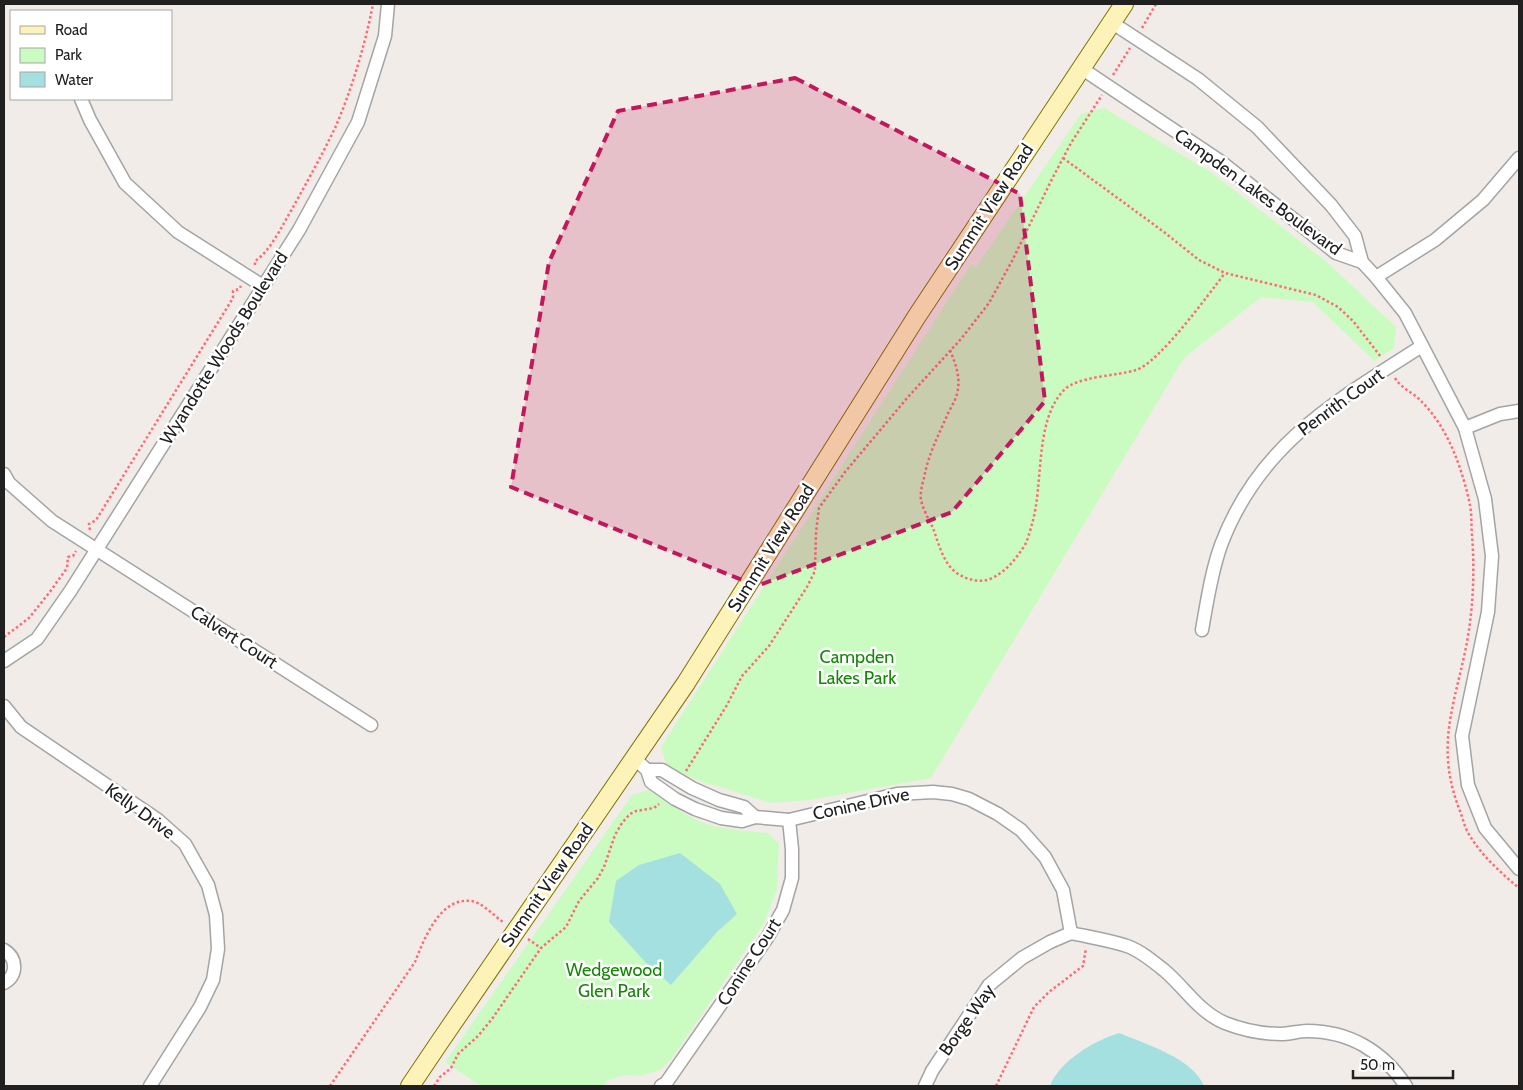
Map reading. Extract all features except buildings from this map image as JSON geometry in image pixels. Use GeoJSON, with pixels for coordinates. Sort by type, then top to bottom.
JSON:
{"type":"FeatureCollection","features":[{"type":"Feature","properties":{"kind":"street","name":"Wyandotte Woods Boulevard"},"geometry":{"type":"LineString","coordinates":[[4,661],[37,639],[299,230],[358,122],[385,36],[388,4]]}},
{"type":"Feature","properties":{"kind":"street","name":"Summit View Road"},"geometry":{"type":"LineString","coordinates":[[410,1086],[441,1040],[641,764],[691,675],[917,316],[1124,4]]}},
{"type":"Feature","properties":{"kind":"street","name":"Campden Lakes Boulevard"},"geometry":{"type":"LineString","coordinates":[[1111,22],[1198,79],[1257,127],[1331,205],[1355,236],[1362,262],[1405,313],[1465,428],[1485,499],[1492,556],[1488,612],[1462,736],[1468,785],[1485,828],[1519,868]]}},
{"type":"Feature","properties":{"kind":"street","name":"Campden Lakes Boulevard"},"geometry":{"type":"LineString","coordinates":[[1081,68],[1220,161],[1336,254],[1362,262]]}},
{"type":"Feature","properties":{"kind":"street"},"geometry":{"type":"LineString","coordinates":[[82,100],[90,120],[125,184],[178,232],[263,286]]}},
{"type":"Feature","properties":{"kind":"street"},"geometry":{"type":"LineString","coordinates":[[1376,277],[1435,240],[1456,223],[1483,200],[1519,158]]}},
{"type":"Feature","properties":{"kind":"street","name":"Penrith Court"},"geometry":{"type":"LineString","coordinates":[[1202,630],[1210,581],[1221,545],[1242,501],[1263,469],[1285,444],[1318,415],[1422,346]]}},
{"type":"Feature","properties":{"kind":"street"},"geometry":{"type":"LineString","coordinates":[[1465,428],[1500,414],[1519,411]]}},
{"type":"Feature","properties":{"kind":"street","name":"Calvert Court"},"geometry":{"type":"LineString","coordinates":[[4,474],[9,483],[52,521],[371,725]]}},
{"type":"Feature","properties":{"kind":"street","name":"Kelly Drive"},"geometry":{"type":"LineString","coordinates":[[4,706],[21,726],[158,820],[185,844],[208,885],[216,916],[218,949],[213,980],[200,1007],[150,1086]]}},
{"type":"Feature","properties":{"kind":"street","name":"Conine Drive"},"geometry":{"type":"LineString","coordinates":[[641,764],[662,770],[719,800],[744,807],[755,817]]}},
{"type":"Feature","properties":{"kind":"street","name":"Conine Drive"},"geometry":{"type":"LineString","coordinates":[[641,764],[651,782],[669,795],[695,809],[721,818],[742,821],[755,817],[789,820],[897,794],[933,792],[952,794],[969,799],[998,814],[1021,830],[1045,857],[1063,890],[1071,933]]}},
{"type":"Feature","properties":{"kind":"street","name":"Conine Court"},"geometry":{"type":"LineString","coordinates":[[661,1086],[666,1083],[767,938],[783,910],[792,878],[789,820]]}},
{"type":"Feature","properties":{"kind":"street"},"geometry":{"type":"LineString","coordinates":[[1071,933],[1128,946],[1146,956],[1166,972],[1194,1002],[1223,1022],[1251,1032],[1282,1034],[1306,1031],[1332,1033],[1358,1042],[1382,1059],[1406,1086]]}},
{"type":"Feature","properties":{"kind":"street","name":"Borge Way"},"geometry":{"type":"LineString","coordinates":[[925,1086],[937,1063],[988,985],[1022,958],[1050,942],[1071,933]]}},
{"type":"Feature","properties":{"kind":"street"},"geometry":{"type":"LineString","coordinates":[[4,950],[10,954],[14,965],[12,977],[4,983]]}},
{"type":"Feature","properties":{"kind":"path"},"geometry":{"type":"LineString","coordinates":[[4,637],[29,618],[67,568],[68,557],[73,556],[90,530],[88,524],[96,520],[233,298],[233,292],[239,289],[255,266],[255,261],[262,256],[285,221],[314,170],[335,127],[369,25],[373,4]]}},
{"type":"Feature","properties":{"kind":"path"},"geometry":{"type":"LineString","coordinates":[[680,780],[693,762],[742,676],[769,646],[807,587],[814,571],[819,508],[861,451],[961,340],[988,303],[1012,261],[1063,158],[1156,4]]}},
{"type":"Feature","properties":{"kind":"path"},"geometry":{"type":"LineString","coordinates":[[1063,158],[1199,260],[1225,273],[1316,295],[1338,307],[1353,321],[1398,384],[1420,400],[1442,426],[1460,471],[1470,506],[1474,556],[1473,602],[1465,652],[1450,716],[1447,739],[1448,768],[1454,797],[1468,834],[1481,852],[1519,888]]}},
{"type":"Feature","properties":{"kind":"path"},"geometry":{"type":"LineString","coordinates":[[950,350],[958,370],[957,394],[927,458],[921,500],[944,558],[950,567],[957,574],[974,581],[988,580],[1004,572],[1026,543],[1036,511],[1042,447],[1048,417],[1054,404],[1065,389],[1082,382],[1136,370],[1154,360],[1225,273]]}},
{"type":"Feature","properties":{"kind":"path"},"geometry":{"type":"LineString","coordinates":[[434,1086],[440,1077],[451,1068],[458,1054],[478,1036],[492,1019],[541,948],[566,927],[579,901],[598,878],[604,867],[615,835],[622,823],[630,814],[654,808],[669,795]]}},
{"type":"Feature","properties":{"kind":"path"},"geometry":{"type":"LineString","coordinates":[[330,1086],[415,962],[422,942],[438,917],[448,907],[460,902],[472,901],[481,905],[506,924]]}},
{"type":"Feature","properties":{"kind":"path"},"geometry":{"type":"LineString","coordinates":[[996,1086],[1034,1007],[1049,992],[1083,966],[1087,937]]}},
{"type":"Feature","properties":{"kind":"path"},"geometry":{"type":"LineString","coordinates":[[526,938],[541,948]]}},
{"type":"Feature","properties":{"kind":"highlighted area"},"geometry":{"type":"Polygon","coordinates":[[[795,78],[1020,194],[1045,401],[952,512],[757,586],[511,487],[549,262],[618,111],[795,78]]]}},
{"type":"Feature","properties":{"kind":"green space","name":"Campden Lakes Park"},"geometry":{"type":"Polygon","coordinates":[[[1104,108],[1212,173],[1328,263],[1396,327],[1394,348],[1374,361],[1313,302],[1261,297],[1184,358],[931,778],[810,800],[771,803],[697,780],[667,767],[661,747],[971,264],[976,267],[1081,114],[1104,108]]]}},
{"type":"Feature","properties":{"kind":"green space","name":"Wedgewood Glen Park"},"geometry":{"type":"Polygon","coordinates":[[[649,790],[694,819],[724,828],[768,833],[779,844],[777,889],[764,923],[672,1058],[660,1070],[641,1076],[624,1075],[607,1081],[604,1086],[481,1086],[445,1062],[632,795],[649,790]]]}},
{"type":"Feature","properties":{"kind":"water"},"geometry":{"type":"Polygon","coordinates":[[[680,853],[720,884],[737,914],[717,932],[671,985],[647,964],[609,922],[616,881],[639,865],[680,853]]]}},
{"type":"Feature","properties":{"kind":"water"},"geometry":{"type":"Polygon","coordinates":[[[1119,1033],[1154,1047],[1179,1060],[1190,1067],[1204,1086],[1050,1086],[1061,1068],[1078,1053],[1099,1041],[1119,1033]]]}}]}
